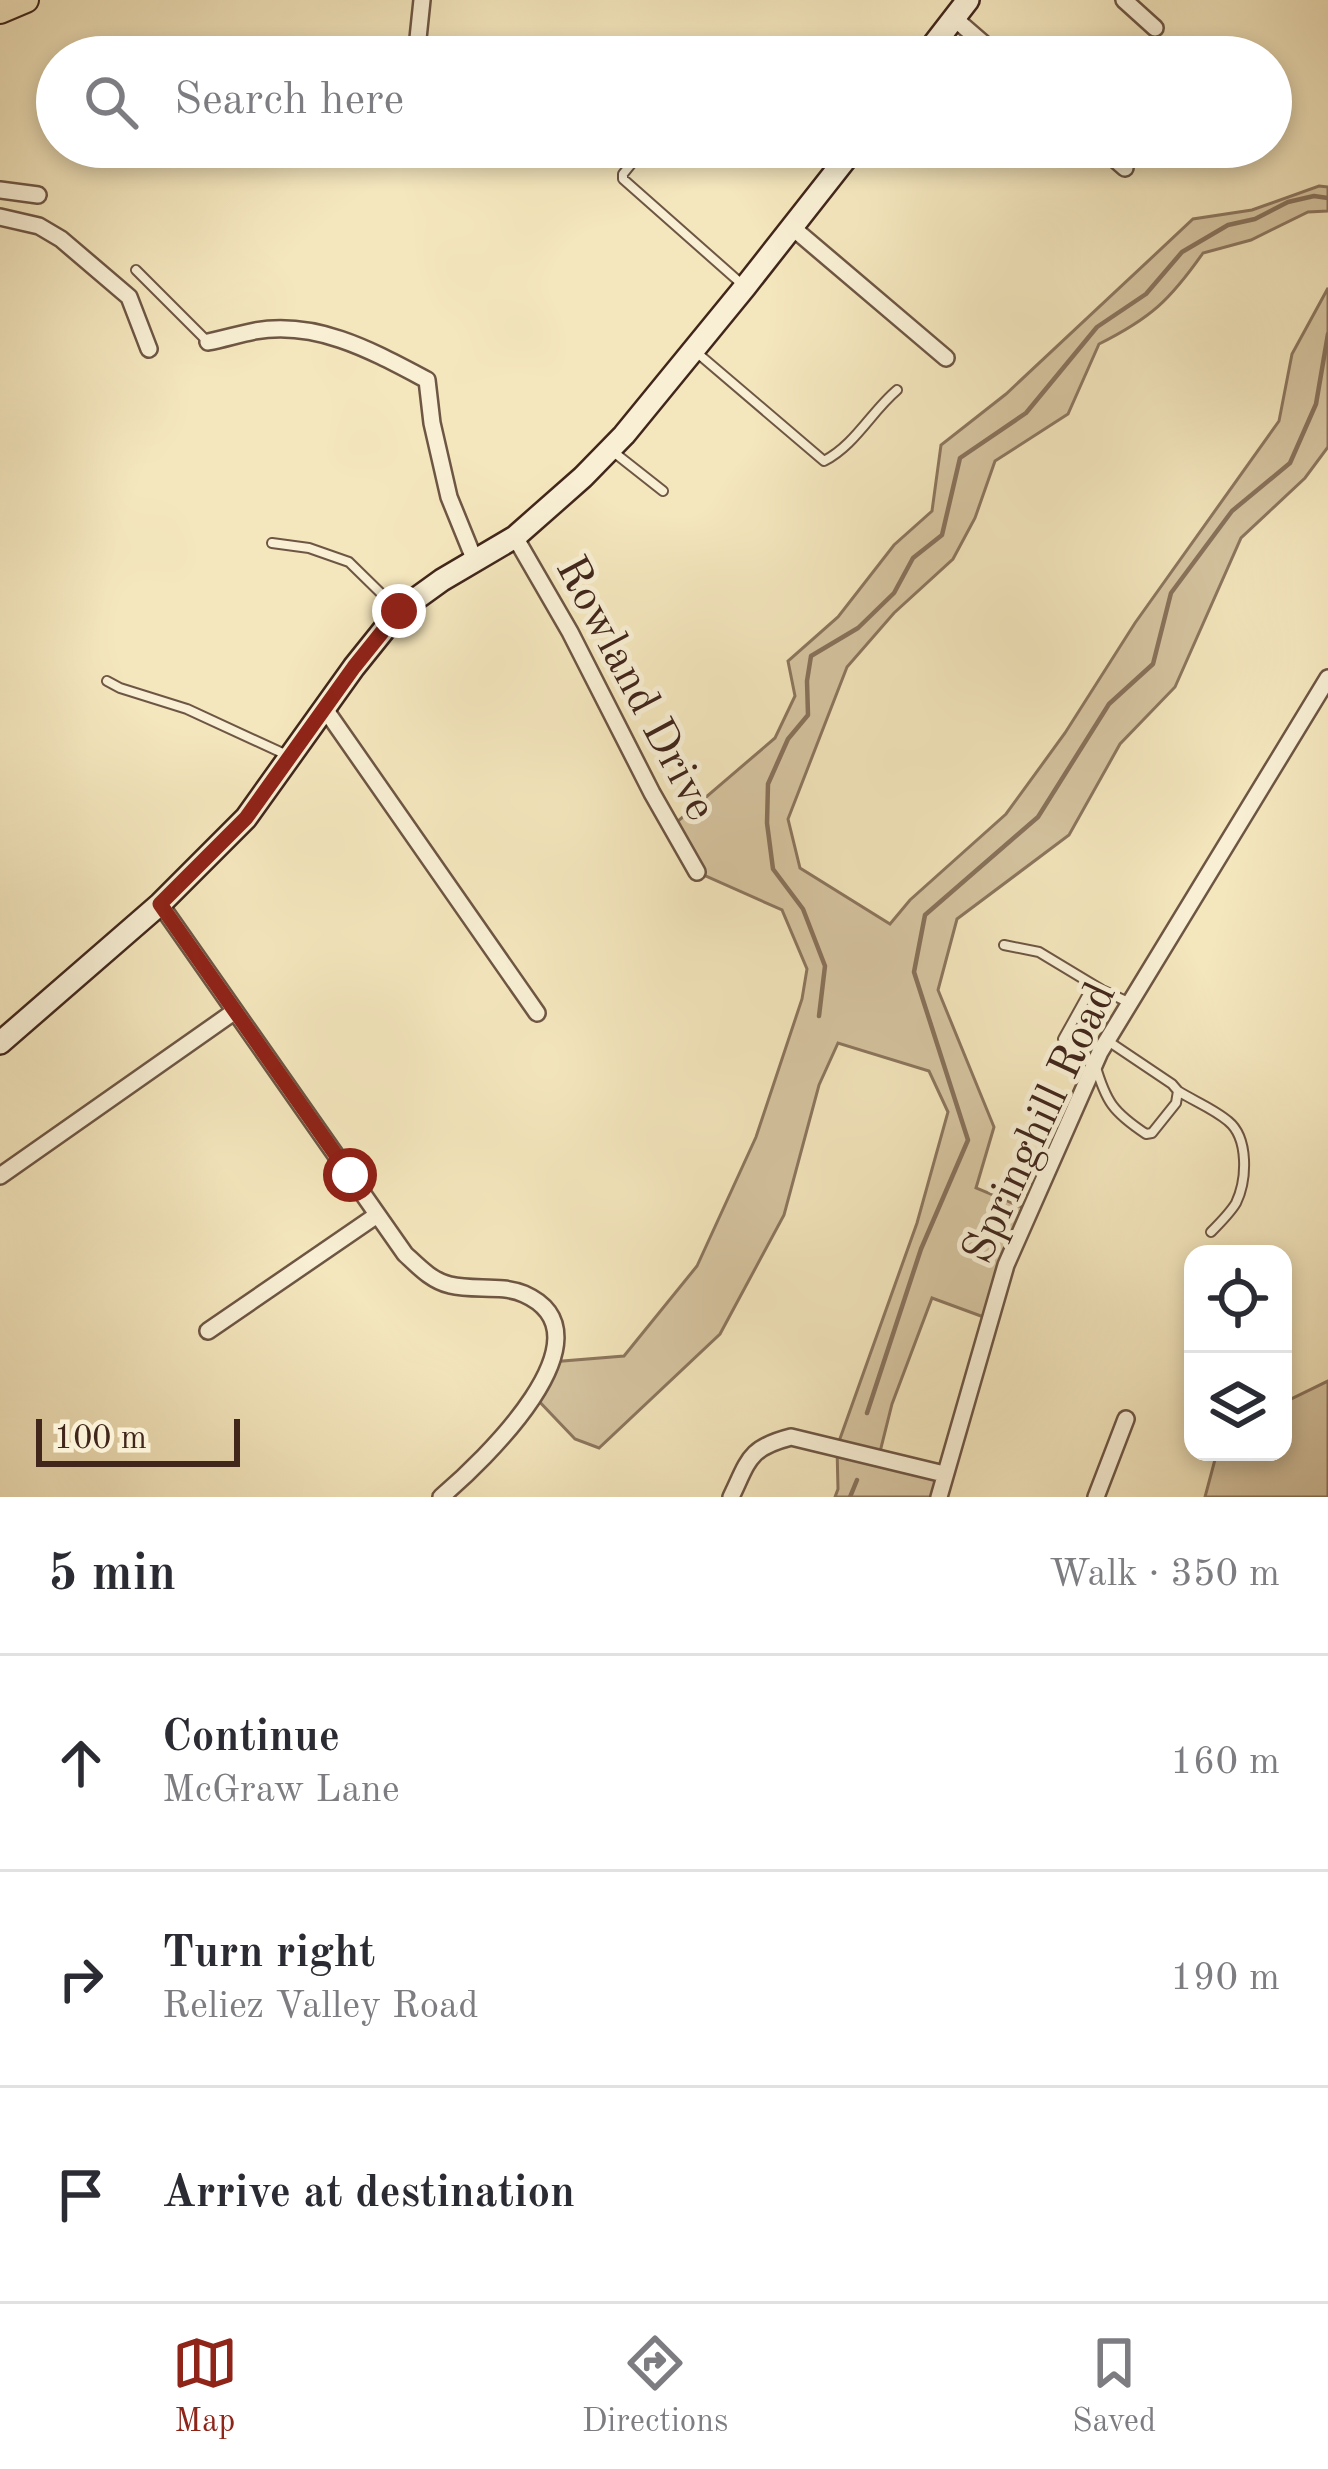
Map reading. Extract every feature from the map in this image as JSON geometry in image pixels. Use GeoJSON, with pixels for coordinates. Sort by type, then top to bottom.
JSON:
{"type":"FeatureCollection","features":[{"type":"Feature","properties":{"kind":"main road"},"geometry":{"type":"LineString","coordinates":[[0,11],[26,0]]}},
{"type":"Feature","properties":{"kind":"main road"},"geometry":{"type":"LineString","coordinates":[[940,36],[961,9]]}},
{"type":"Feature","properties":{"kind":"main road"},"geometry":{"type":"LineString","coordinates":[[6,1032],[160,904],[246,818],[399,611],[515,537],[610,449],[839,168]]}},
{"type":"Feature","properties":{"kind":"street"},"geometry":{"type":"LineString","coordinates":[[418,36],[422,0]]}},
{"type":"Feature","properties":{"kind":"street"},"geometry":{"type":"LineString","coordinates":[[1124,0],[1155,28]]}},
{"type":"Feature","properties":{"kind":"street"},"geometry":{"type":"LineString","coordinates":[[961,9],[982,36]]}},
{"type":"Feature","properties":{"kind":"street"},"geometry":{"type":"LineString","coordinates":[[0,190],[38,195]]}},
{"type":"Feature","properties":{"kind":"street"},"geometry":{"type":"LineString","coordinates":[[0,217],[39,226],[61,239],[129,297],[149,349]]}},
{"type":"Feature","properties":{"kind":"street"},"geometry":{"type":"LineString","coordinates":[[793,227],[946,358]]}},
{"type":"Feature","properties":{"kind":"street"},"geometry":{"type":"LineString","coordinates":[[208,342],[259,330],[295,329],[366,347],[427,380],[449,497],[475,561]]}},
{"type":"Feature","properties":{"kind":"street","name":"Rowland Drive"},"geometry":{"type":"LineString","coordinates":[[515,537],[697,872]]}},
{"type":"Feature","properties":{"kind":"street","name":"Springhill Road"},"geometry":{"type":"LineString","coordinates":[[939,1497],[1006,1265],[1095,1064],[1328,678]]}},
{"type":"Feature","properties":{"kind":"street"},"geometry":{"type":"LineString","coordinates":[[325,709],[537,1013]]}},
{"type":"Feature","properties":{"kind":"street"},"geometry":{"type":"LineString","coordinates":[[160,904],[405,1254],[430,1277],[452,1286],[528,1295],[545,1309],[557,1329],[556,1352],[534,1396],[482,1462],[441,1497]]}},
{"type":"Feature","properties":{"kind":"street"},"geometry":{"type":"LineString","coordinates":[[0,1176],[235,1011]]}},
{"type":"Feature","properties":{"kind":"street"},"geometry":{"type":"LineString","coordinates":[[208,1331],[377,1215]]}},
{"type":"Feature","properties":{"kind":"street"},"geometry":{"type":"LineString","coordinates":[[1096,1497],[1126,1419]]}},
{"type":"Feature","properties":{"kind":"street"},"geometry":{"type":"LineString","coordinates":[[731,1497],[753,1453],[791,1437],[944,1474]]}},
{"type":"Feature","properties":{"kind":"lane"},"geometry":{"type":"LineString","coordinates":[[628,168],[623,179],[745,287]]}},
{"type":"Feature","properties":{"kind":"lane"},"geometry":{"type":"LineString","coordinates":[[136,270],[208,342]]}},
{"type":"Feature","properties":{"kind":"lane"},"geometry":{"type":"LineString","coordinates":[[694,350],[824,461],[875,418],[897,390]]}},
{"type":"Feature","properties":{"kind":"lane"},"geometry":{"type":"LineString","coordinates":[[610,449],[663,491]]}},
{"type":"Feature","properties":{"kind":"lane"},"geometry":{"type":"LineString","coordinates":[[272,543],[309,548],[349,562],[399,611]]}},
{"type":"Feature","properties":{"kind":"lane"},"geometry":{"type":"LineString","coordinates":[[106,681],[187,709],[291,756]]}},
{"type":"Feature","properties":{"kind":"lane"},"geometry":{"type":"LineString","coordinates":[[1004,945],[1039,952],[1130,1002]]}},
{"type":"Feature","properties":{"kind":"lane"},"geometry":{"type":"LineString","coordinates":[[1093,985],[1064,1039],[1076,1055],[1095,1064],[1107,1101],[1146,1134],[1152,1133],[1176,1103],[1178,1091]]}},
{"type":"Feature","properties":{"kind":"lane"},"geometry":{"type":"LineString","coordinates":[[1107,1040],[1232,1124],[1244,1157],[1242,1185],[1235,1206],[1211,1232]]}},
{"type":"Feature","properties":{"kind":"shaded area"},"geometry":{"type":"Polygon","coordinates":[[[1328,187],[1328,211],[1308,212],[1251,240],[1203,253],[1158,306],[1099,344],[1068,414],[995,461],[975,518],[953,559],[894,613],[847,667],[788,819],[800,868],[890,924],[910,900],[1006,814],[1279,421],[1292,354],[1328,288],[1328,447],[1305,478],[1241,538],[1175,687],[1120,744],[1069,835],[957,919],[938,990],[994,1127],[976,1188],[1029,1210],[989,1319],[932,1298],[892,1404],[879,1456],[944,1474],[939,1497],[835,1497],[837,1447],[917,1223],[948,1112],[929,1071],[838,1043],[819,1085],[784,1215],[720,1334],[599,1448],[575,1439],[534,1396],[551,1362],[624,1356],[697,1266],[756,1137],[802,999],[807,969],[782,910],[697,872],[671,827],[775,738],[795,696],[788,661],[838,617],[894,545],[932,511],[941,445],[1006,394],[1193,219],[1252,210],[1328,187]]]}},
{"type":"Feature","properties":{"kind":"shaded area"},"geometry":{"type":"Polygon","coordinates":[[[1328,1381],[1328,1497],[1205,1497],[1215,1461],[1292,1461],[1292,1399],[1328,1381]]]}},
{"type":"Feature","properties":{"kind":"waterway"},"geometry":{"type":"LineString","coordinates":[[819,1016],[825,966],[803,909],[773,869],[767,823],[768,784],[788,739],[808,715],[811,656],[858,628],[894,593],[913,558],[942,535],[960,458],[1026,413],[1097,327],[1146,294],[1182,252],[1228,225],[1255,219],[1288,202],[1328,198]]}},
{"type":"Feature","properties":{"kind":"waterway"},"geometry":{"type":"LineString","coordinates":[[867,1413],[921,1249],[968,1140],[914,972],[925,915],[1038,817],[1109,704],[1153,664],[1171,593],[1232,511],[1290,463],[1316,404],[1328,334]]}},
{"type":"Feature","properties":{"kind":"waterway"},"geometry":{"type":"LineString","coordinates":[[850,1497],[857,1480]]}},
{"type":"Feature","properties":{"kind":"route"},"geometry":{"type":"LineString","coordinates":[[350,1175],[160,904],[246,818],[399,611]]}}]}
